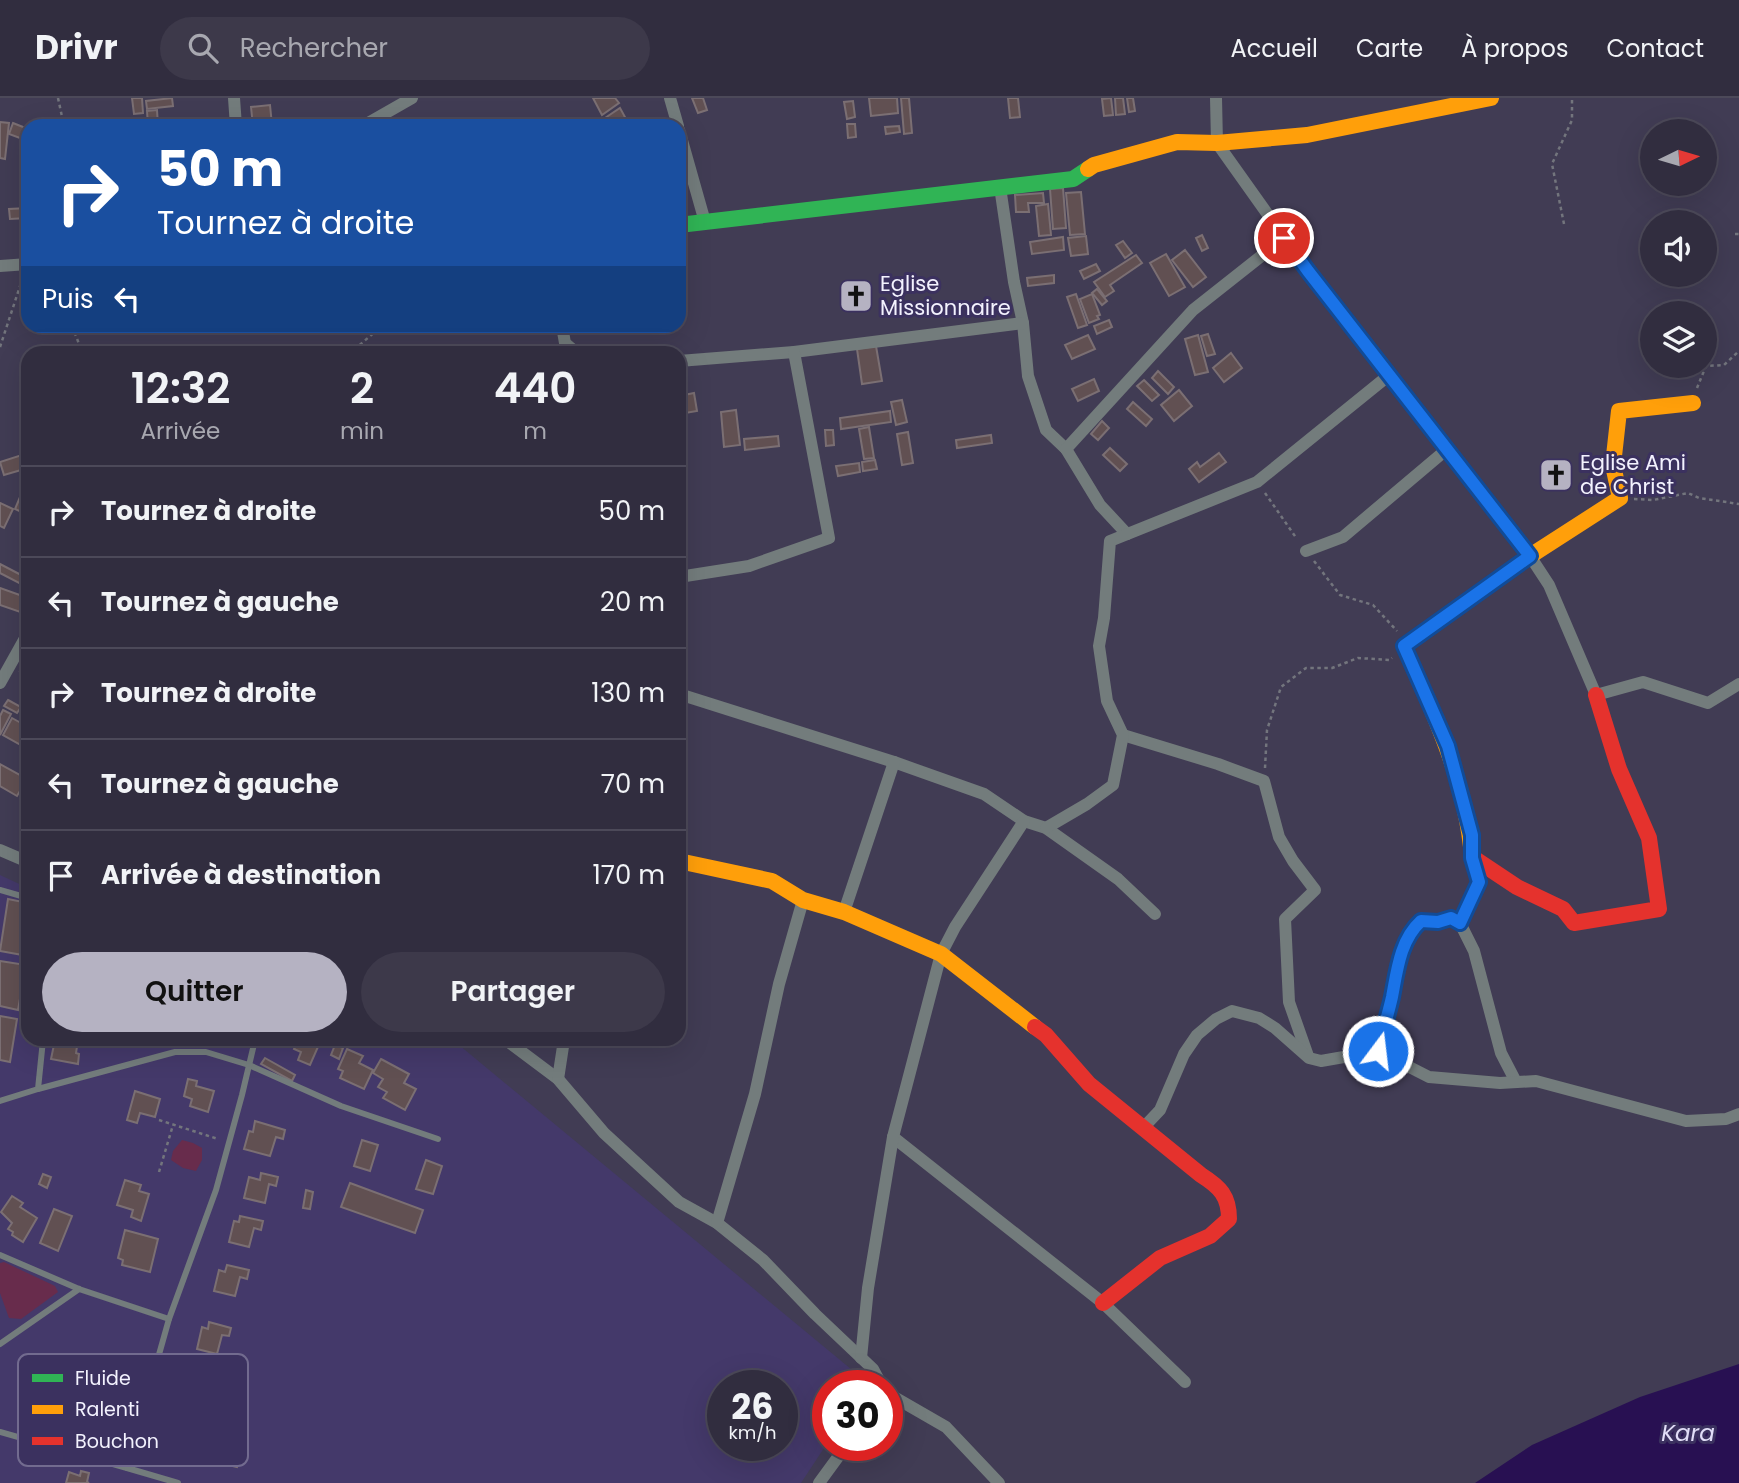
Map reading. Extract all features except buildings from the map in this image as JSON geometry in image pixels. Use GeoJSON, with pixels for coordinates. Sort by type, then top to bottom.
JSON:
{"type":"FeatureCollection","features":[{"type":"Feature","properties":{"kind":"street"},"geometry":{"type":"LineString","coordinates":[[234,98],[236,119]]}},
{"type":"Feature","properties":{"kind":"street"},"geometry":{"type":"LineString","coordinates":[[375,119],[412,98]]}},
{"type":"Feature","properties":{"kind":"street"},"geometry":{"type":"LineString","coordinates":[[670,98],[676,119]]}},
{"type":"Feature","properties":{"kind":"street"},"geometry":{"type":"LineString","coordinates":[[1216,98],[1217,143],[1284,238],[1388,376],[1530,556],[1549,585],[1596,695],[1619,769],[1649,838],[1659,909],[1574,923],[1563,909],[1517,887],[1472,858]]}},
{"type":"Feature","properties":{"kind":"street"},"geometry":{"type":"LineString","coordinates":[[686,224],[1073,179],[1094,165],[1177,142],[1217,143],[1307,135],[1444,103],[1490,98]]}},
{"type":"Feature","properties":{"kind":"street"},"geometry":{"type":"LineString","coordinates":[[686,156],[705,222]]}},
{"type":"Feature","properties":{"kind":"street"},"geometry":{"type":"LineString","coordinates":[[1000,187],[1023,323],[1028,376],[1046,430],[1066,449],[1100,505],[1127,534]]}},
{"type":"Feature","properties":{"kind":"street"},"geometry":{"type":"LineString","coordinates":[[1066,449],[1193,310],[1284,238]]}},
{"type":"Feature","properties":{"kind":"street"},"geometry":{"type":"LineString","coordinates":[[0,266],[21,264]]}},
{"type":"Feature","properties":{"kind":"street"},"geometry":{"type":"LineString","coordinates":[[686,360],[794,352],[1023,323]]}},
{"type":"Feature","properties":{"kind":"street"},"geometry":{"type":"LineString","coordinates":[[686,576],[750,566],[828,538],[794,352]]}},
{"type":"Feature","properties":{"kind":"street"},"geometry":{"type":"LineString","coordinates":[[1046,828],[1113,785],[1123,735],[1107,701],[1099,646],[1110,541],[1257,482],[1388,376]]}},
{"type":"Feature","properties":{"kind":"street"},"geometry":{"type":"LineString","coordinates":[[1460,923],[1479,882],[1472,858],[1472,835],[1448,746],[1406,644],[1530,556],[1620,498],[1614,465],[1619,411],[1693,403]]}},
{"type":"Feature","properties":{"kind":"street"},"geometry":{"type":"LineString","coordinates":[[1306,551],[1343,537],[1446,450]]}},
{"type":"Feature","properties":{"kind":"street"},"geometry":{"type":"LineString","coordinates":[[0,684],[4,666],[21,643]]}},
{"type":"Feature","properties":{"kind":"street"},"geometry":{"type":"LineString","coordinates":[[1596,695],[1643,682],[1708,703],[1739,684]]}},
{"type":"Feature","properties":{"kind":"street"},"geometry":{"type":"LineString","coordinates":[[686,696],[894,762],[984,794],[1024,821],[1046,828],[1118,878],[1155,914]]}},
{"type":"Feature","properties":{"kind":"street"},"geometry":{"type":"LineString","coordinates":[[1123,735],[1218,764],[1264,782],[1279,837],[1315,890],[1285,919],[1289,1002],[1309,1058]]}},
{"type":"Feature","properties":{"kind":"street"},"geometry":{"type":"LineString","coordinates":[[844,912],[894,762]]}},
{"type":"Feature","properties":{"kind":"street"},"geometry":{"type":"LineString","coordinates":[[861,1358],[868,1288],[893,1137],[941,954],[955,927],[1024,821]]}},
{"type":"Feature","properties":{"kind":"street"},"geometry":{"type":"LineString","coordinates":[[0,850],[21,859]]}},
{"type":"Feature","properties":{"kind":"street"},"geometry":{"type":"LineString","coordinates":[[686,863],[772,881],[803,900],[844,912],[941,954],[1046,1035],[1089,1084],[1201,1175],[1221,1186],[1230,1202],[1230,1220],[1210,1236],[1160,1258],[1103,1303]]}},
{"type":"Feature","properties":{"kind":"street"},"geometry":{"type":"LineString","coordinates":[[717,1223],[755,1094],[779,984],[803,900]]}},
{"type":"Feature","properties":{"kind":"street"},"geometry":{"type":"LineString","coordinates":[[1378,1051],[1392,999],[1398,963],[1412,929],[1421,921],[1438,922],[1451,918],[1460,923],[1474,951],[1501,1053],[1516,1082]]}},
{"type":"Feature","properties":{"kind":"street"},"geometry":{"type":"LineString","coordinates":[[1143,1128],[1160,1110],[1184,1054],[1197,1035],[1216,1019],[1232,1011],[1259,1018],[1275,1028],[1309,1058],[1321,1061],[1378,1051],[1430,1077],[1500,1083],[1536,1081],[1686,1121],[1726,1119],[1739,1114]]}},
{"type":"Feature","properties":{"kind":"street"},"geometry":{"type":"LineString","coordinates":[[514,1046],[558,1079],[604,1133],[679,1202],[717,1223],[763,1260],[874,1370]]}},
{"type":"Feature","properties":{"kind":"street"},"geometry":{"type":"LineString","coordinates":[[558,1079],[563,1046]]}},
{"type":"Feature","properties":{"kind":"street"},"geometry":{"type":"LineString","coordinates":[[893,1137],[1103,1303],[1185,1382]]}},
{"type":"Feature","properties":{"kind":"street"},"geometry":{"type":"LineString","coordinates":[[903,1402],[946,1427],[999,1483]]}},
{"type":"Feature","properties":{"kind":"street"},"geometry":{"type":"LineString","coordinates":[[819,1483],[835,1461]]}},
{"type":"Feature","properties":{"kind":"lane"},"geometry":{"type":"LineString","coordinates":[[0,890],[21,896]]}},
{"type":"Feature","properties":{"kind":"lane"},"geometry":{"type":"LineString","coordinates":[[38,1088],[42,1046]]}},
{"type":"Feature","properties":{"kind":"lane"},"geometry":{"type":"LineString","coordinates":[[159,1354],[169,1319],[216,1190],[254,1046]]}},
{"type":"Feature","properties":{"kind":"lane"},"geometry":{"type":"LineString","coordinates":[[2,1099],[175,1052],[206,1052],[249,1065],[341,1106],[438,1139]]}},
{"type":"Feature","properties":{"kind":"lane"},"geometry":{"type":"LineString","coordinates":[[0,1255],[79,1290],[169,1319]]}},
{"type":"Feature","properties":{"kind":"lane"},"geometry":{"type":"LineString","coordinates":[[0,1343],[79,1290]]}},
{"type":"Feature","properties":{"kind":"lane"},"geometry":{"type":"LineString","coordinates":[[0,1432],[18,1437]]}},
{"type":"Feature","properties":{"kind":"lane"},"geometry":{"type":"LineString","coordinates":[[120,1466],[178,1483]]}},
{"type":"Feature","properties":{"kind":"path"},"geometry":{"type":"LineString","coordinates":[[58,98],[62,119]]}},
{"type":"Feature","properties":{"kind":"path"},"geometry":{"type":"LineString","coordinates":[[1564,224],[1552,164],[1572,120],[1572,98]]}},
{"type":"Feature","properties":{"kind":"path"},"geometry":{"type":"LineString","coordinates":[[0,347],[21,283]]}},
{"type":"Feature","properties":{"kind":"path"},"geometry":{"type":"LineString","coordinates":[[358,346],[374,333]]}},
{"type":"Feature","properties":{"kind":"path"},"geometry":{"type":"LineString","coordinates":[[1693,403],[1698,382],[1706,366],[1724,365],[1739,351]]}},
{"type":"Feature","properties":{"kind":"path"},"geometry":{"type":"LineString","coordinates":[[1257,482],[1340,595],[1373,605],[1406,644],[1390,660],[1357,658],[1332,668],[1306,668],[1281,687],[1267,730],[1264,782]]}},
{"type":"Feature","properties":{"kind":"path"},"geometry":{"type":"LineString","coordinates":[[1620,498],[1653,500],[1688,494],[1739,504]]}},
{"type":"Feature","properties":{"kind":"path"},"geometry":{"type":"LineString","coordinates":[[159,1120],[228,1143]]}},
{"type":"Feature","properties":{"kind":"path"},"geometry":{"type":"LineString","coordinates":[[159,1172],[173,1125]]}},
{"type":"Feature","properties":{"kind":"shaded area"},"geometry":{"type":"Polygon","coordinates":[[[0,875],[21,885],[21,1046],[460,1046],[852,1370],[812,1370],[812,1461],[815,1461],[801,1483],[0,1483],[0,875]]]}},
{"type":"Feature","properties":{"kind":"shaded area"},"geometry":{"type":"Polygon","coordinates":[[[182,1140],[202,1148],[202,1160],[196,1171],[183,1168],[171,1160],[173,1151],[182,1140]]]}},
{"type":"Feature","properties":{"kind":"shaded area"},"geometry":{"type":"Polygon","coordinates":[[[4,1262],[55,1286],[58,1292],[21,1319],[9,1318],[0,1293],[0,1263],[4,1262]]]}},
{"type":"Feature","properties":{"kind":"water","name":"Kara"},"geometry":{"type":"Polygon","coordinates":[[[1739,1364],[1739,1483],[1475,1483],[1532,1445],[1640,1397],[1739,1364]]]}},
{"type":"Feature","properties":{"kind":"traffic: fast"},"geometry":{"type":"LineString","coordinates":[[686,224],[1073,179],[1088,169]]}},
{"type":"Feature","properties":{"kind":"traffic: slow"},"geometry":{"type":"LineString","coordinates":[[1088,169],[1177,142],[1217,143],[1307,135],[1491,98]]}},
{"type":"Feature","properties":{"kind":"traffic: slow"},"geometry":{"type":"LineString","coordinates":[[1472,857],[1469,829],[1456,775],[1404,646],[1530,556],[1620,498],[1613,465],[1619,411],[1693,403]]}},
{"type":"Feature","properties":{"kind":"traffic: slow"},"geometry":{"type":"LineString","coordinates":[[686,863],[772,881],[803,900],[844,912],[941,954],[1035,1027]]}},
{"type":"Feature","properties":{"kind":"traffic: jam"},"geometry":{"type":"LineString","coordinates":[[1472,857],[1517,887],[1563,909],[1574,923],[1659,909],[1649,838],[1619,769],[1596,695]]}},
{"type":"Feature","properties":{"kind":"traffic: jam"},"geometry":{"type":"LineString","coordinates":[[1035,1027],[1046,1035],[1089,1084],[1218,1188],[1227,1204],[1229,1219],[1210,1236],[1160,1258],[1103,1303]]}},
{"type":"Feature","properties":{"kind":"place","name":"Eglise Missionnaire"},"geometry":{"type":"Point","coordinates":[856,296]}},
{"type":"Feature","properties":{"kind":"place","name":"Eglise Ami de Christ"},"geometry":{"type":"Point","coordinates":[1556,475]}},
{"type":"Feature","properties":{"kind":"route"},"geometry":{"type":"LineString","coordinates":[[1284,238],[1530,556],[1404,646],[1448,746],[1472,835],[1472,858],[1479,882],[1460,923],[1451,918],[1438,922],[1421,921],[1412,929],[1398,963],[1392,999],[1378,1051]]}}]}
